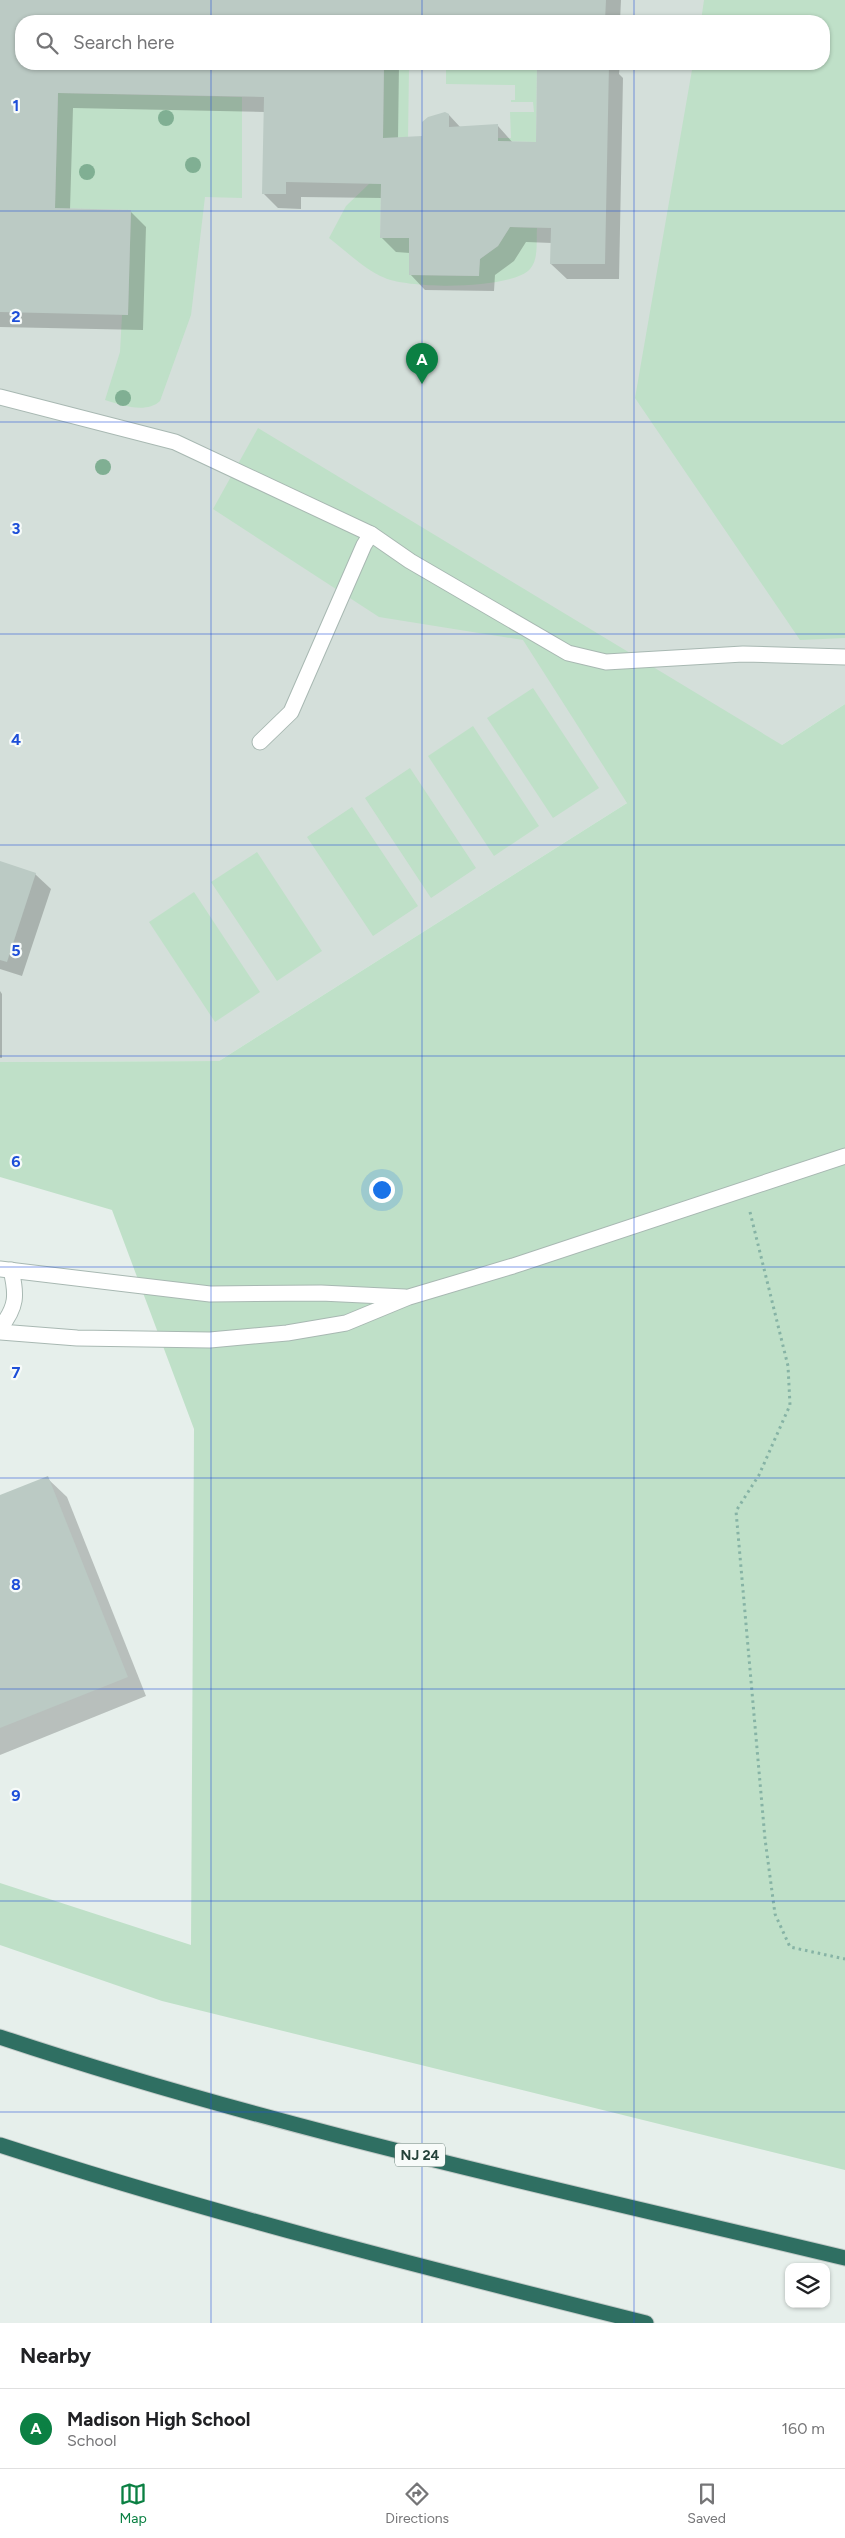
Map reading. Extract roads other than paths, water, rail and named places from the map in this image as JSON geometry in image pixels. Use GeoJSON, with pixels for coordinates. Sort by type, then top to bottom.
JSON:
{"type":"FeatureCollection","features":[{"type":"Feature","properties":{"kind":"highway","name":"NJ 24"},"geometry":{"type":"LineString","coordinates":[[0,2037],[59,2056],[293,2122],[510,2178],[845,2258]]}},
{"type":"Feature","properties":{"kind":"highway"},"geometry":{"type":"LineString","coordinates":[[0,2145],[258,2222],[486,2283],[646,2323]]}},
{"type":"Feature","properties":{"kind":"street"},"geometry":{"type":"LineString","coordinates":[[0,397],[175,442],[371,534],[410,561],[568,654],[606,662],[743,654],[845,657]]}},
{"type":"Feature","properties":{"kind":"street"},"geometry":{"type":"LineString","coordinates":[[260,742],[291,712],[364,545],[371,534]]}},
{"type":"Feature","properties":{"kind":"street"},"geometry":{"type":"LineString","coordinates":[[0,1332],[76,1338],[210,1340],[287,1333],[346,1323],[410,1297],[513,1266],[845,1156]]}},
{"type":"Feature","properties":{"kind":"street"},"geometry":{"type":"LineString","coordinates":[[5,1269],[210,1294],[321,1292],[410,1297]]}},
{"type":"Feature","properties":{"kind":"street"},"geometry":{"type":"LineString","coordinates":[[0,1328],[9,1317],[14,1304],[16,1290],[5,1269]]}},
{"type":"Feature","properties":{"kind":"place","name":"Madison High School"},"geometry":{"type":"Point","coordinates":[422,384]}}]}
